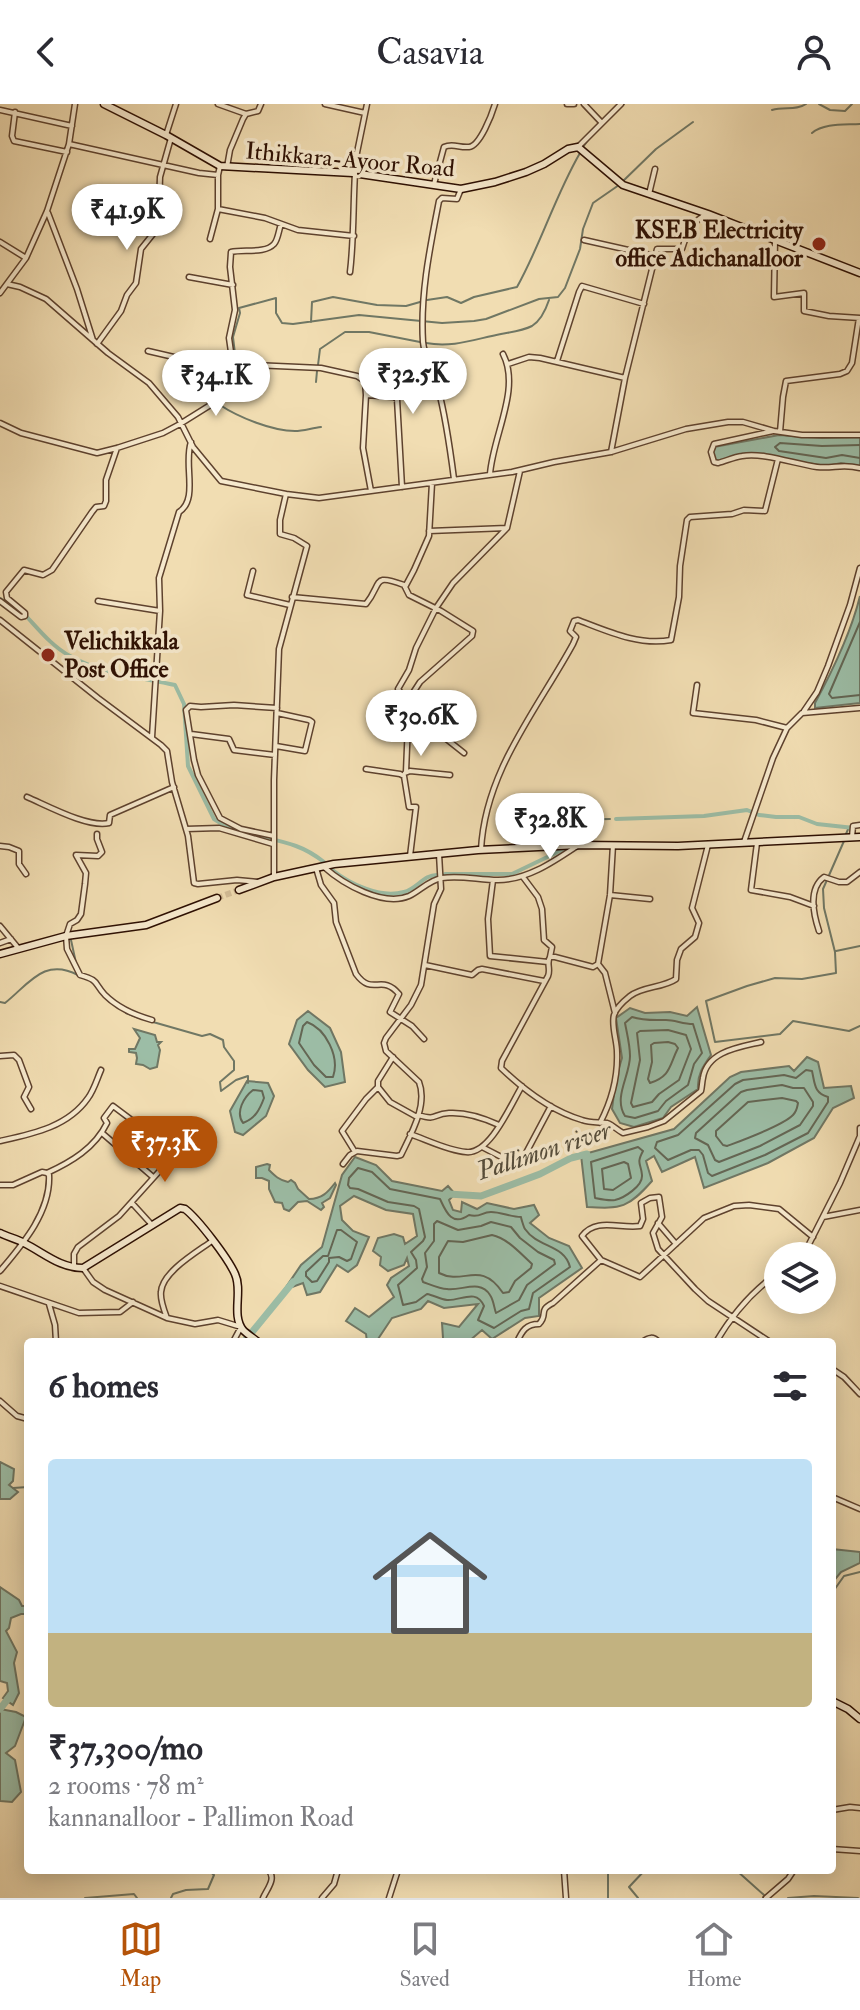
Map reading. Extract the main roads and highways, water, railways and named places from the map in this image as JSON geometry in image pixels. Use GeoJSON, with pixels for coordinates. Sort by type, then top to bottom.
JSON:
{"type":"FeatureCollection","features":[{"type":"Feature","properties":{"kind":"main road","name":"Ithikkara-Ayoor Road"},"geometry":{"type":"LineString","coordinates":[[104,104],[224,166],[354,173],[461,189],[526,172],[568,149],[578,147],[621,183],[860,273]]}},
{"type":"Feature","properties":{"kind":"main road"},"geometry":{"type":"LineString","coordinates":[[239,890],[274,877],[319,867],[410,856],[579,845],[708,845],[856,837]]}},
{"type":"Feature","properties":{"kind":"main road"},"geometry":{"type":"LineString","coordinates":[[0,954],[66,936],[146,925],[217,898]]}},
{"type":"Feature","properties":{"kind":"main road"},"geometry":{"type":"LineString","coordinates":[[0,1233],[59,1264],[83,1268],[180,1208],[185,1209],[235,1274],[239,1287],[238,1319],[253,1338]]}},
{"type":"Feature","properties":{"kind":"main road"},"geometry":{"type":"LineString","coordinates":[[836,1703],[860,1719]]}},
{"type":"Feature","properties":{"kind":"water"},"geometry":{"type":"Polygon","coordinates":[[[779,435],[860,437],[860,467],[841,463],[827,466],[745,454],[718,462],[714,459],[714,447],[779,435]]]}},
{"type":"Feature","properties":{"kind":"water"},"geometry":{"type":"Polygon","coordinates":[[[860,596],[860,703],[815,708],[847,637],[860,596]]]}},
{"type":"Feature","properties":{"kind":"water"},"geometry":{"type":"Polygon","coordinates":[[[697,1007],[711,1055],[701,1071],[698,1089],[671,1107],[663,1118],[634,1127],[620,1123],[612,1109],[622,1058],[616,1018],[630,1008],[645,1013],[670,1012],[687,1016],[697,1007]]]}},
{"type":"Feature","properties":{"kind":"water"},"geometry":{"type":"Polygon","coordinates":[[[308,1011],[330,1028],[341,1052],[345,1082],[325,1087],[289,1044],[297,1020],[308,1011]]]}},
{"type":"Feature","properties":{"kind":"water"},"geometry":{"type":"Polygon","coordinates":[[[134,1029],[155,1035],[157,1042],[161,1042],[158,1045],[157,1067],[150,1069],[136,1064],[136,1053],[129,1052],[129,1049],[135,1049],[140,1038],[134,1029]]]}},
{"type":"Feature","properties":{"kind":"water"},"geometry":{"type":"Polygon","coordinates":[[[807,1057],[818,1062],[824,1088],[851,1086],[854,1098],[833,1108],[814,1138],[768,1163],[704,1188],[695,1157],[662,1172],[654,1156],[646,1161],[652,1181],[637,1197],[617,1207],[587,1207],[581,1155],[674,1129],[730,1077],[741,1072],[789,1066],[794,1071],[807,1057]]]}},
{"type":"Feature","properties":{"kind":"water"},"geometry":{"type":"Polygon","coordinates":[[[247,1081],[268,1083],[274,1096],[266,1116],[243,1135],[235,1132],[230,1111],[247,1081]]]}},
{"type":"Feature","properties":{"kind":"water"},"geometry":{"type":"Polygon","coordinates":[[[355,1157],[376,1165],[392,1181],[442,1191],[448,1186],[455,1194],[449,1200],[453,1210],[461,1212],[462,1202],[477,1209],[487,1203],[514,1209],[534,1205],[539,1215],[530,1223],[549,1238],[569,1246],[582,1268],[539,1298],[539,1316],[525,1318],[494,1338],[482,1330],[473,1338],[443,1338],[442,1323],[459,1327],[478,1304],[444,1308],[428,1301],[421,1309],[392,1318],[379,1338],[366,1338],[366,1334],[346,1321],[355,1308],[369,1317],[394,1297],[387,1285],[391,1278],[409,1266],[407,1258],[404,1265],[388,1271],[380,1265],[381,1257],[373,1251],[378,1238],[394,1234],[403,1237],[405,1244],[417,1236],[413,1214],[386,1210],[354,1196],[340,1206],[342,1220],[353,1231],[369,1237],[357,1265],[348,1272],[337,1265],[320,1292],[307,1295],[303,1283],[284,1290],[301,1265],[322,1247],[342,1175],[355,1157]]]}},
{"type":"Feature","properties":{"kind":"water"},"geometry":{"type":"Polygon","coordinates":[[[267,1164],[275,1176],[288,1182],[291,1180],[309,1199],[321,1196],[336,1185],[330,1198],[322,1203],[324,1207],[321,1210],[307,1201],[298,1202],[289,1211],[284,1209],[282,1203],[275,1202],[269,1181],[256,1178],[256,1167],[267,1164]]]}},
{"type":"Feature","properties":{"kind":"water"},"geometry":{"type":"Polygon","coordinates":[[[0,1462],[14,1469],[13,1481],[9,1485],[18,1492],[10,1499],[0,1499],[0,1462]]]}},
{"type":"Feature","properties":{"kind":"water"},"geometry":{"type":"Polygon","coordinates":[[[836,1549],[860,1552],[860,1563],[841,1572],[836,1578],[836,1549]]]}},
{"type":"Feature","properties":{"kind":"water"},"geometry":{"type":"Polygon","coordinates":[[[0,1587],[24,1606],[24,1614],[11,1618],[6,1631],[17,1652],[14,1663],[19,1693],[13,1705],[3,1698],[8,1691],[7,1683],[0,1681],[0,1587]]]}},
{"type":"Feature","properties":{"kind":"water"},"geometry":{"type":"Polygon","coordinates":[[[0,1709],[24,1716],[24,1722],[15,1746],[6,1753],[15,1760],[21,1792],[12,1802],[0,1801],[0,1709]]]}},
{"type":"Feature","properties":{"kind":"waterway"},"geometry":{"type":"LineString","coordinates":[[611,117],[624,104]]}},
{"type":"Feature","properties":{"kind":"waterway"},"geometry":{"type":"LineString","coordinates":[[772,110],[806,104]]}},
{"type":"Feature","properties":{"kind":"waterway"},"geometry":{"type":"LineString","coordinates":[[819,104],[830,110],[845,111],[852,104]]}},
{"type":"Feature","properties":{"kind":"waterway"},"geometry":{"type":"LineString","coordinates":[[236,362],[233,337],[239,308],[276,298],[276,313],[282,323],[293,324],[359,315],[442,323],[474,321],[539,299],[558,297],[565,288],[580,249],[583,229],[593,203],[693,122]]}},
{"type":"Feature","properties":{"kind":"waterway"},"geometry":{"type":"LineString","coordinates":[[812,133],[828,126],[860,124]]}},
{"type":"Feature","properties":{"kind":"waterway"},"geometry":{"type":"LineString","coordinates":[[583,147],[592,135]]}},
{"type":"Feature","properties":{"kind":"waterway"},"geometry":{"type":"LineString","coordinates":[[427,300],[447,297],[461,303],[517,287],[580,153]]}},
{"type":"Feature","properties":{"kind":"waterway"},"geometry":{"type":"LineString","coordinates":[[311,322],[312,302],[333,297],[377,305],[406,306],[420,302]]}},
{"type":"Feature","properties":{"kind":"waterway"},"geometry":{"type":"LineString","coordinates":[[426,343],[455,344],[524,329],[538,321],[549,300]]}},
{"type":"Feature","properties":{"kind":"waterway"},"geometry":{"type":"LineString","coordinates":[[318,365],[320,349],[345,332],[369,332],[420,342]]}},
{"type":"Feature","properties":{"kind":"waterway"},"geometry":{"type":"LineString","coordinates":[[235,368],[230,390],[220,405],[276,429],[295,431],[321,427]]}},
{"type":"Feature","properties":{"kind":"waterway"},"geometry":{"type":"LineString","coordinates":[[316,382],[317,371]]}},
{"type":"Feature","properties":{"kind":"waterway"},"geometry":{"type":"LineString","coordinates":[[0,599],[23,614]]}},
{"type":"Feature","properties":{"kind":"waterway"},"geometry":{"type":"LineString","coordinates":[[27,617],[58,648],[82,662],[108,671],[175,685],[184,704],[188,766],[214,819],[234,829],[300,848],[324,862]]}},
{"type":"Feature","properties":{"kind":"waterway"},"geometry":{"type":"LineString","coordinates":[[616,819],[704,816],[747,810],[759,815],[799,817],[817,824],[854,828]]}},
{"type":"Feature","properties":{"kind":"waterway"},"geometry":{"type":"LineString","coordinates":[[571,841],[586,822],[610,819]]}},
{"type":"Feature","properties":{"kind":"waterway"},"geometry":{"type":"LineString","coordinates":[[846,834],[849,827]]}},
{"type":"Feature","properties":{"kind":"waterway"},"geometry":{"type":"LineString","coordinates":[[844,841],[823,889],[836,973],[802,979],[775,978],[706,1001],[715,1042],[780,1034],[793,1021],[849,1031],[860,1026]]}},
{"type":"Feature","properties":{"kind":"waterway"},"geometry":{"type":"LineString","coordinates":[[445,874],[512,874],[564,849]]}},
{"type":"Feature","properties":{"kind":"waterway"},"geometry":{"type":"LineString","coordinates":[[331,869],[356,885],[375,892],[395,894],[438,875]]}},
{"type":"Feature","properties":{"kind":"waterway"},"geometry":{"type":"LineString","coordinates":[[71,940],[76,963]]}},
{"type":"Feature","properties":{"kind":"waterway"},"geometry":{"type":"LineString","coordinates":[[836,951],[860,946]]}},
{"type":"Feature","properties":{"kind":"waterway"},"geometry":{"type":"LineString","coordinates":[[0,1002],[5,1003],[46,971],[66,970],[78,975]]}},
{"type":"Feature","properties":{"kind":"waterway"},"geometry":{"type":"LineString","coordinates":[[126,1013],[139,1018]]}},
{"type":"Feature","properties":{"kind":"waterway"},"geometry":{"type":"LineString","coordinates":[[153,1022],[202,1036],[210,1034],[223,1040],[234,1061],[234,1070],[220,1082],[221,1091],[248,1076],[248,1083]]}},
{"type":"Feature","properties":{"kind":"waterway","name":"Pallimon river"},"geometry":{"type":"LineString","coordinates":[[448,1194],[481,1196],[587,1154]]}},
{"type":"Feature","properties":{"kind":"waterway","name":"Pallimon river"},"geometry":{"type":"LineString","coordinates":[[247,1338],[293,1282]]}},
{"type":"Feature","properties":{"kind":"waterway"},"geometry":{"type":"LineString","coordinates":[[13,1488],[24,1487]]}},
{"type":"Feature","properties":{"kind":"waterway"},"geometry":{"type":"LineString","coordinates":[[836,1587],[844,1576],[860,1572]]}},
{"type":"Feature","properties":{"kind":"waterway","name":"Pallimon river"},"geometry":{"type":"LineString","coordinates":[[0,1709],[11,1695]]}},
{"type":"Feature","properties":{"kind":"waterway"},"geometry":{"type":"LineString","coordinates":[[171,1898],[173,1894],[186,1890],[208,1889],[213,1874]]}},
{"type":"Feature","properties":{"kind":"waterway"},"geometry":{"type":"LineString","coordinates":[[608,1874],[608,1898]]}},
{"type":"Feature","properties":{"kind":"waterway"},"geometry":{"type":"LineString","coordinates":[[638,1898],[629,1887],[641,1874]]}},
{"type":"Feature","properties":{"kind":"waterway"},"geometry":{"type":"LineString","coordinates":[[740,1874],[764,1895],[763,1898]]}},
{"type":"Feature","properties":{"kind":"waterway"},"geometry":{"type":"LineString","coordinates":[[85,1898],[134,1894],[137,1898]]}},
{"type":"Feature","properties":{"kind":"waterway"},"geometry":{"type":"LineString","coordinates":[[788,1898],[858,1898]]}},
{"type":"Feature","properties":{"kind":"tunnel"},"geometry":{"type":"LineString","coordinates":[[217,898],[239,890]]}},
{"type":"Feature","properties":{"kind":"place","name":"KSEB Electricity office Adichanalloor"},"geometry":{"type":"Point","coordinates":[819,244]}},
{"type":"Feature","properties":{"kind":"place","name":"Velichikkala Post Office"},"geometry":{"type":"Point","coordinates":[48,655]}}]}
